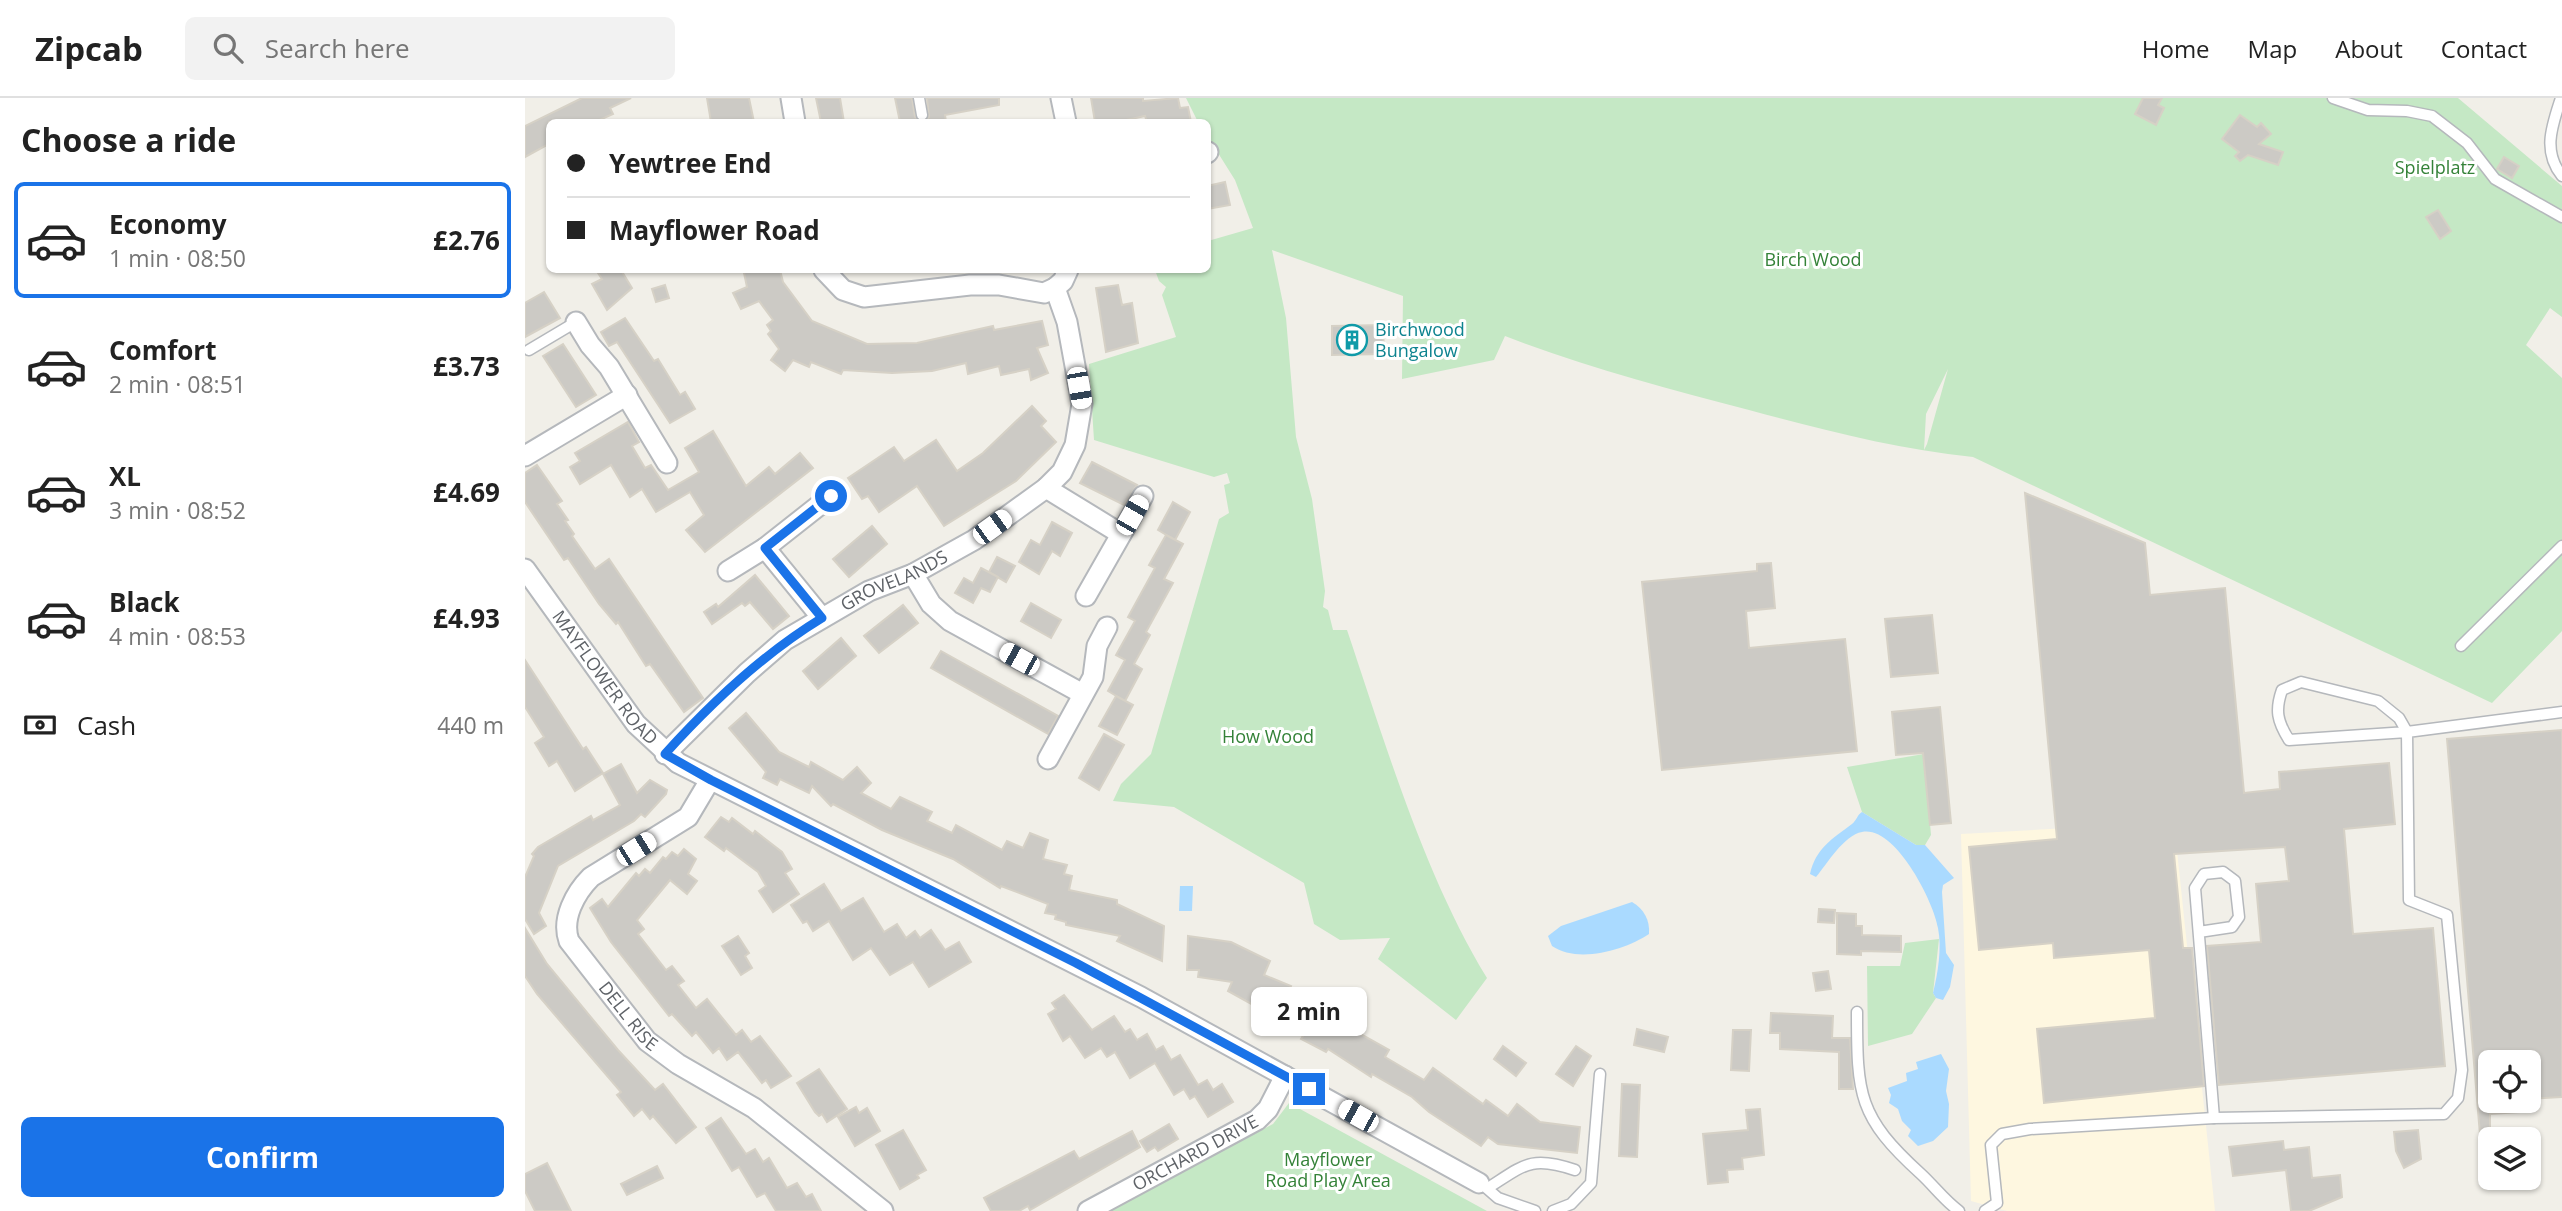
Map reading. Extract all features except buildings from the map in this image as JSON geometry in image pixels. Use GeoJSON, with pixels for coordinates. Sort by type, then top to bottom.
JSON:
{"type":"FeatureCollection","features":[{"type":"Feature","properties":{"kind":"street"},"geometry":{"type":"LineString","coordinates":[[791,98],[794,119]]}},
{"type":"Feature","properties":{"kind":"street"},"geometry":{"type":"LineString","coordinates":[[1061,98],[1065,119]]}},
{"type":"Feature","properties":{"kind":"street"},"geometry":{"type":"LineString","coordinates":[[827,273],[843,290],[864,297],[970,285],[999,285],[1044,293],[1063,281],[1067,273]]}},
{"type":"Feature","properties":{"kind":"street","name":"GROVELANDS"},"geometry":{"type":"LineString","coordinates":[[665,754],[747,673],[785,640],[869,591],[913,574],[974,540],[1046,488],[1062,472],[1075,445],[1082,404],[1065,313],[1055,288]]}},
{"type":"Feature","properties":{"kind":"street"},"geometry":{"type":"LineString","coordinates":[[576,322],[627,395],[667,463]]}},
{"type":"Feature","properties":{"kind":"street"},"geometry":{"type":"LineString","coordinates":[[525,456],[627,395]]}},
{"type":"Feature","properties":{"kind":"street"},"geometry":{"type":"LineString","coordinates":[[1046,488],[1121,534]]}},
{"type":"Feature","properties":{"kind":"street"},"geometry":{"type":"LineString","coordinates":[[728,571],[765,548],[831,496]]}},
{"type":"Feature","properties":{"kind":"street"},"geometry":{"type":"LineString","coordinates":[[1086,596],[1143,496]]}},
{"type":"Feature","properties":{"kind":"street"},"geometry":{"type":"LineString","coordinates":[[765,548],[822,618]]}},
{"type":"Feature","properties":{"kind":"street","name":"MAYFLOWER ROAD"},"geometry":{"type":"LineString","coordinates":[[525,569],[636,724],[665,754],[711,780],[1076,963],[1483,1185]]}},
{"type":"Feature","properties":{"kind":"street"},"geometry":{"type":"LineString","coordinates":[[913,574],[931,604],[950,621],[1083,694]]}},
{"type":"Feature","properties":{"kind":"street"},"geometry":{"type":"LineString","coordinates":[[1048,759],[1093,677],[1097,646],[1107,627]]}},
{"type":"Feature","properties":{"kind":"street","name":"DELL RISE"},"geometry":{"type":"LineString","coordinates":[[711,780],[688,817],[591,877],[582,886],[566,924],[569,941],[647,1041],[678,1064],[728,1090],[762,1114],[883,1211]]}},
{"type":"Feature","properties":{"kind":"street","name":"ORCHARD DRIVE"},"geometry":{"type":"LineString","coordinates":[[1089,1211],[1257,1120],[1268,1109],[1285,1076]]}},
{"type":"Feature","properties":{"kind":"lane"},"geometry":{"type":"LineString","coordinates":[[919,98],[922,115]]}},
{"type":"Feature","properties":{"kind":"lane"},"geometry":{"type":"LineString","coordinates":[[2333,98],[2368,110],[2407,111],[2433,116],[2467,143],[2495,179],[2562,217]]}},
{"type":"Feature","properties":{"kind":"lane"},"geometry":{"type":"LineString","coordinates":[[2561,98],[2550,131],[2550,154],[2562,176]]}},
{"type":"Feature","properties":{"kind":"lane"},"geometry":{"type":"LineString","coordinates":[[529,350],[576,322]]}},
{"type":"Feature","properties":{"kind":"lane"},"geometry":{"type":"LineString","coordinates":[[2461,646],[2562,546]]}},
{"type":"Feature","properties":{"kind":"lane"},"geometry":{"type":"LineString","coordinates":[[1985,1211],[1997,1203],[1991,1145],[2003,1133],[2214,1118],[2444,1114],[2458,1098],[2462,1070],[2447,915],[2409,900],[2407,732],[2399,718],[2378,701],[2301,682],[2282,690],[2276,708],[2280,726],[2289,740],[2407,732],[2562,712]]}},
{"type":"Feature","properties":{"kind":"lane"},"geometry":{"type":"LineString","coordinates":[[2199,932],[2232,927],[2239,917],[2235,881],[2223,872],[2204,874],[2195,888],[2214,1118]]}},
{"type":"Feature","properties":{"kind":"lane"},"geometry":{"type":"LineString","coordinates":[[1857,1012],[1859,1074],[1864,1107],[1880,1133],[1901,1158],[1959,1211]]}},
{"type":"Feature","properties":{"kind":"lane"},"geometry":{"type":"LineString","coordinates":[[1553,1211],[1571,1204],[1591,1183],[1600,1074]]}},
{"type":"Feature","properties":{"kind":"lane"},"geometry":{"type":"LineString","coordinates":[[1535,1211],[1498,1198],[1483,1185],[1530,1161],[1545,1161],[1575,1170]]}},
{"type":"Feature","properties":{"kind":"shaded area"},"geometry":{"type":"Polygon","coordinates":[[[2174,822],[2215,1211],[2007,1211],[1971,1201],[1961,834],[2174,822]]]}},
{"type":"Feature","properties":{"kind":"green space"},"geometry":{"type":"Polygon","coordinates":[[[1186,98],[2458,98],[2562,186],[2562,317],[2550,308],[2526,345],[2562,378],[2562,631],[2492,703],[1973,457],[1944,454],[1888,444],[1805,425],[1565,358],[1505,336],[1494,360],[1402,379],[1403,296],[1272,250],[1286,318],[1296,437],[1312,499],[1325,591],[1323,607],[1328,610],[1333,630],[1347,630],[1425,853],[1444,897],[1487,978],[1456,1020],[1378,959],[1390,938],[1340,940],[1314,924],[1304,883],[1174,807],[1113,801],[1121,784],[1151,754],[1219,519],[1229,513],[1224,485],[1230,483],[1227,473],[1214,477],[1094,440],[1089,364],[1176,337],[1162,295],[1166,287],[1159,281],[1156,273],[1211,273],[1211,240],[1253,228],[1235,180],[1211,142],[1211,119],[1196,119],[1186,98]],[[1948,369],[1926,414],[1924,450],[1927,444],[1948,369]]]}},
{"type":"Feature","properties":{"kind":"green space"},"geometry":{"type":"Polygon","coordinates":[[[1924,754],[1931,835],[1925,845],[1916,845],[1862,812],[1847,767],[1924,754]]]}},
{"type":"Feature","properties":{"kind":"green space"},"geometry":{"type":"Polygon","coordinates":[[[1939,939],[1933,993],[1936,998],[1912,1034],[1868,1046],[1867,966],[1900,966],[1905,943],[1939,939]]]}},
{"type":"Feature","properties":{"kind":"green space","name":"Mayflower Road Play Area"},"geometry":{"type":"Polygon","coordinates":[[[1289,1103],[1487,1211],[1109,1211],[1273,1124],[1289,1103]]]}},
{"type":"Feature","properties":{"kind":"water"},"geometry":{"type":"Polygon","coordinates":[[[1862,812],[1916,845],[1925,845],[1954,878],[1943,885],[1942,892],[1946,953],[1954,965],[1950,987],[1943,1000],[1936,998],[1933,993],[1939,952],[1935,916],[1911,868],[1887,840],[1875,833],[1855,834],[1842,844],[1816,877],[1810,874],[1821,851],[1862,812]]]}},
{"type":"Feature","properties":{"kind":"water"},"geometry":{"type":"Polygon","coordinates":[[[1180,886],[1193,886],[1192,911],[1179,911],[1180,886]]]}},
{"type":"Feature","properties":{"kind":"water"},"geometry":{"type":"Polygon","coordinates":[[[1632,902],[1643,912],[1648,924],[1649,934],[1639,940],[1615,950],[1588,954],[1575,954],[1552,946],[1548,936],[1561,926],[1632,902]]]}},
{"type":"Feature","properties":{"kind":"water"},"geometry":{"type":"Polygon","coordinates":[[[1941,1054],[1949,1069],[1946,1091],[1949,1104],[1948,1127],[1933,1141],[1918,1146],[1908,1136],[1911,1130],[1902,1121],[1898,1109],[1889,1103],[1891,1095],[1888,1088],[1907,1081],[1906,1073],[1918,1069],[1916,1062],[1941,1054]]]}},
{"type":"Feature","properties":{"kind":"place","name":"Birchwood Bungalow"},"geometry":{"type":"Point","coordinates":[1352,340]}},
{"type":"Feature","properties":{"kind":"route"},"geometry":{"type":"LineString","coordinates":[[831,496],[765,548],[822,618],[785,640],[747,673],[665,754],[711,780],[1076,963],[1309,1089]]}},
{"type":"Feature","properties":{"kind":"park label","name":"Spielplatz"},"geometry":{"type":"Point","coordinates":[2435,168]}},
{"type":"Feature","properties":{"kind":"park label","name":"Birch Wood"},"geometry":{"type":"Point","coordinates":[1813,260]}},
{"type":"Feature","properties":{"kind":"park label","name":"How Wood"},"geometry":{"type":"Point","coordinates":[1268,737]}}]}
